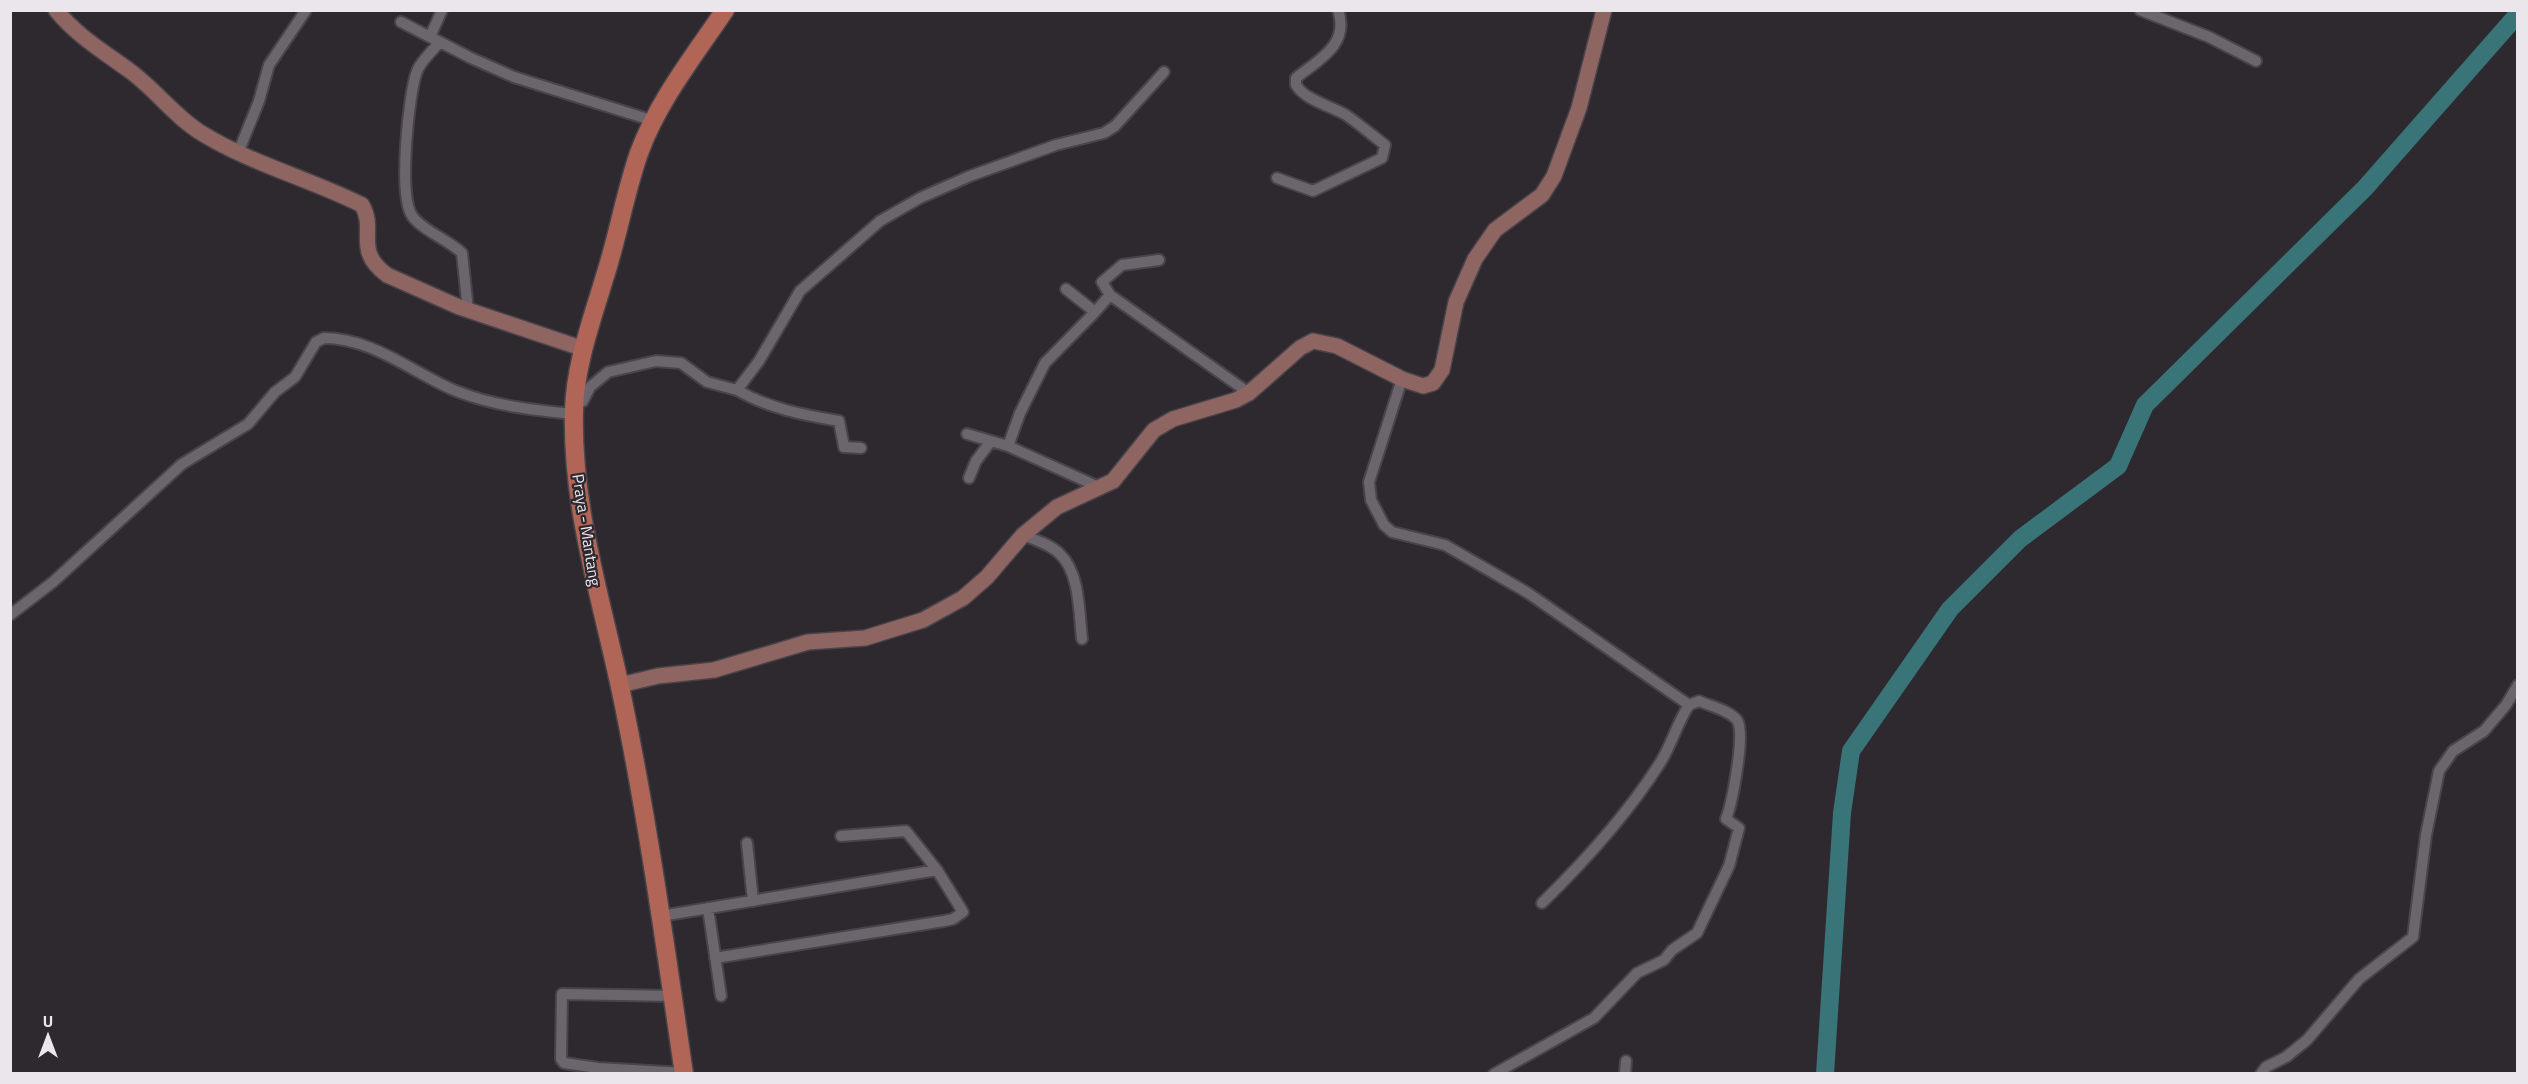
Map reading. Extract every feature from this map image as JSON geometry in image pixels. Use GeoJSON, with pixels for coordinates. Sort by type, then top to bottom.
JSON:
{"type":"FeatureCollection","features":[{"type":"Feature","properties":{"kind":"main road","name":"Praya - Mantang"},"geometry":{"type":"LineString","coordinates":[[684,1073],[675,996],[643,800],[620,685],[604,625],[582,511],[574,409],[584,349],[639,154],[654,121],[689,60],[724,10]]}},
{"type":"Feature","properties":{"kind":"street"},"geometry":{"type":"LineString","coordinates":[[56,10],[69,27],[159,93],[194,129],[238,153],[320,185],[362,205],[366,216],[368,251],[380,270],[468,310],[584,349]]}},
{"type":"Feature","properties":{"kind":"street"},"geometry":{"type":"LineString","coordinates":[[238,153],[259,101],[269,65],[306,10]]}},
{"type":"Feature","properties":{"kind":"street"},"geometry":{"type":"LineString","coordinates":[[442,10],[435,40],[419,68],[412,93],[406,165],[409,205],[414,219],[462,253],[468,310]]}},
{"type":"Feature","properties":{"kind":"street"},"geometry":{"type":"LineString","coordinates":[[1277,178],[1313,191],[1382,158],[1384,153],[1385,145],[1366,130],[1345,115],[1303,93],[1296,85],[1296,78],[1329,55],[1335,45],[1341,18],[1338,10]]}},
{"type":"Feature","properties":{"kind":"street"},"geometry":{"type":"LineString","coordinates":[[620,685],[658,676],[714,670],[808,642],[865,638],[894,631],[923,620],[963,598],[987,577],[1023,535],[1057,507],[1101,488],[1119,475],[1154,429],[1173,419],[1224,405],[1249,393],[1300,348],[1313,341],[1337,346],[1402,379],[1423,386],[1438,378],[1456,302],[1475,259],[1495,230],[1542,195],[1554,176],[1579,108],[1604,10]]}},
{"type":"Feature","properties":{"kind":"street"},"geometry":{"type":"LineString","coordinates":[[2140,10],[2209,37],[2256,61]]}},
{"type":"Feature","properties":{"kind":"street"},"geometry":{"type":"LineString","coordinates":[[401,21],[435,40],[514,77],[654,121]]}},
{"type":"Feature","properties":{"kind":"street"},"geometry":{"type":"LineString","coordinates":[[737,390],[759,361],[800,291],[880,221],[920,198],[970,176],[1056,145],[1104,133],[1115,126],[1164,72]]}},
{"type":"Feature","properties":{"kind":"street"},"geometry":{"type":"LineString","coordinates":[[1159,261],[1118,267],[1102,282],[1110,296],[1249,393]]}},
{"type":"Feature","properties":{"kind":"street"},"geometry":{"type":"LineString","coordinates":[[1066,290],[1095,312]]}},
{"type":"Feature","properties":{"kind":"street"},"geometry":{"type":"LineString","coordinates":[[1008,446],[1020,413],[1045,363],[1110,296]]}},
{"type":"Feature","properties":{"kind":"street"},"geometry":{"type":"LineString","coordinates":[[10,615],[53,582],[182,464],[248,424],[275,392],[295,377],[316,342],[324,338],[368,348],[400,360],[445,386],[479,400],[520,409],[574,409],[582,402],[590,387],[608,372],[656,361],[681,363],[707,382],[737,390],[788,411],[839,421],[844,447],[861,448]]}},
{"type":"Feature","properties":{"kind":"street"},"geometry":{"type":"LineString","coordinates":[[1402,379],[1369,482],[1371,500],[1384,525],[1392,532],[1445,545],[1528,593],[1689,705]]}},
{"type":"Feature","properties":{"kind":"street"},"geometry":{"type":"LineString","coordinates":[[967,434],[1008,446],[1101,488]]}},
{"type":"Feature","properties":{"kind":"street"},"geometry":{"type":"LineString","coordinates":[[969,478],[976,461],[991,441]]}},
{"type":"Feature","properties":{"kind":"street"},"geometry":{"type":"LineString","coordinates":[[1023,535],[1052,548],[1065,559],[1072,573],[1082,639]]}},
{"type":"Feature","properties":{"kind":"street"},"geometry":{"type":"LineString","coordinates":[[2261,1074],[2266,1067],[2286,1057],[2307,1040],[2359,979],[2413,938],[2426,835],[2439,771],[2453,751],[2484,731],[2506,705],[2517,686]]}},
{"type":"Feature","properties":{"kind":"street"},"geometry":{"type":"LineString","coordinates":[[1494,1074],[1594,1018],[1637,973],[1664,960],[1672,950],[1700,928],[1729,866],[1739,828],[1726,819],[1732,801],[1740,728],[1732,715],[1699,701],[1689,705],[1680,719],[1666,753],[1635,798],[1595,851],[1542,903]]}},
{"type":"Feature","properties":{"kind":"street"},"geometry":{"type":"LineString","coordinates":[[716,958],[953,919],[963,912],[937,870],[906,831],[841,836]]}},
{"type":"Feature","properties":{"kind":"street"},"geometry":{"type":"LineString","coordinates":[[747,843],[753,901]]}},
{"type":"Feature","properties":{"kind":"street"},"geometry":{"type":"LineString","coordinates":[[661,916],[937,870]]}},
{"type":"Feature","properties":{"kind":"street"},"geometry":{"type":"LineString","coordinates":[[708,908],[721,996]]}},
{"type":"Feature","properties":{"kind":"street"},"geometry":{"type":"LineString","coordinates":[[675,996],[562,994],[561,1059],[564,1062],[598,1068],[684,1073]]}},
{"type":"Feature","properties":{"kind":"street"},"geometry":{"type":"LineString","coordinates":[[1625,1074],[1626,1061]]}},
{"type":"Feature","properties":{"kind":"waterway"},"geometry":{"type":"LineString","coordinates":[[1825,1074],[1842,813],[1851,751],[1950,609],[2020,539],[2118,466],[2145,405],[2365,188],[2518,14]]}}]}
